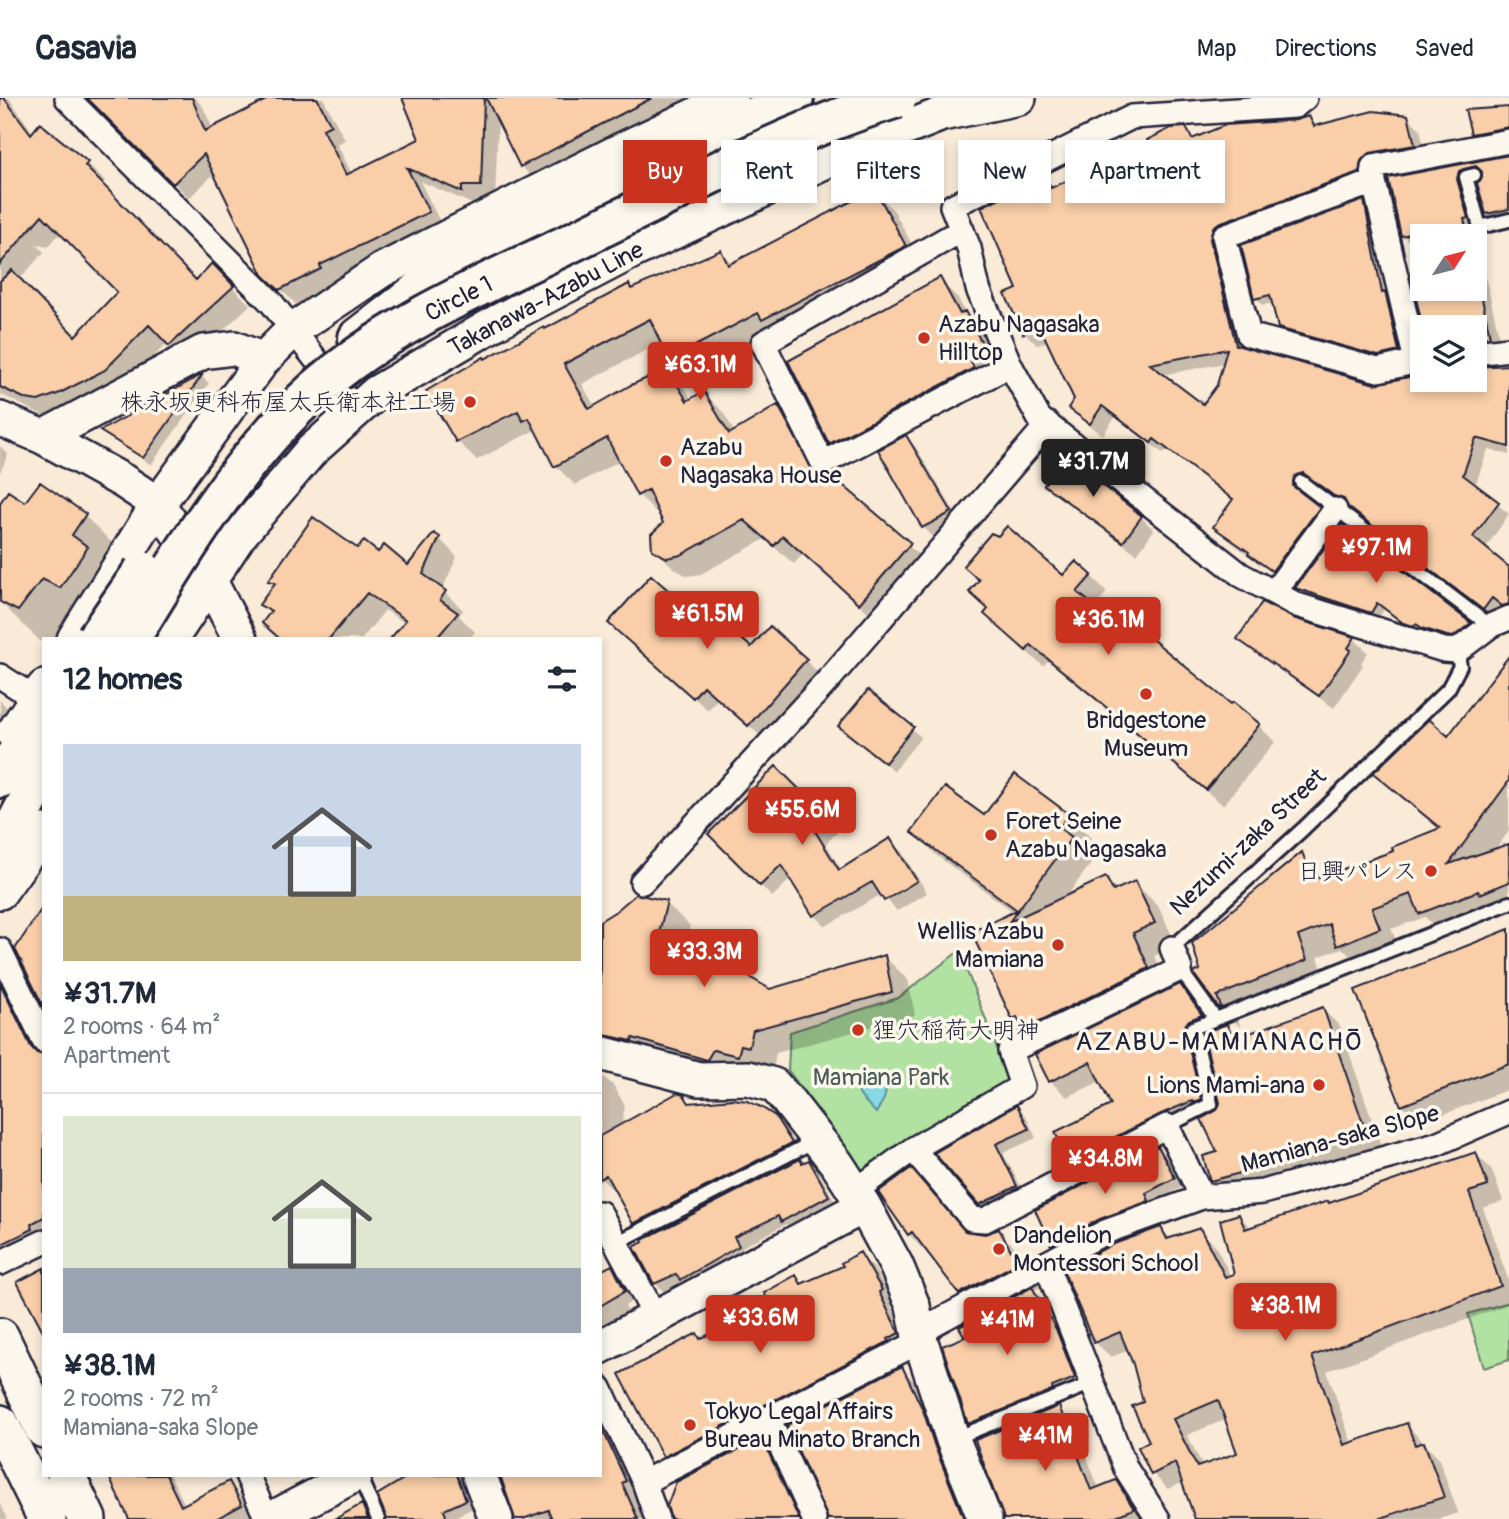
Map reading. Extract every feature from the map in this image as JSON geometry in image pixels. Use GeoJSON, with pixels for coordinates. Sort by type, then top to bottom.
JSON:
{"type":"FeatureCollection","features":[{"type":"Feature","properties":{"kind":"highway","name":"Circle 1"},"geometry":{"type":"LineString","coordinates":[[114,637],[167,547],[210,484],[254,431],[305,379],[358,338],[398,313],[766,110],[859,98]]}},
{"type":"Feature","properties":{"kind":"highway","name":"Circle 1"},"geometry":{"type":"LineString","coordinates":[[131,637],[170,573],[225,493],[286,419],[315,390],[367,349],[447,303],[781,142],[897,98]]}},
{"type":"Feature","properties":{"kind":"highway"},"geometry":{"type":"LineString","coordinates":[[114,637],[165,558],[204,507],[256,447],[315,390]]}},
{"type":"Feature","properties":{"kind":"highway"},"geometry":{"type":"LineString","coordinates":[[97,637],[164,540],[210,484]]}},
{"type":"Feature","properties":{"kind":"highway"},"geometry":{"type":"LineString","coordinates":[[0,778],[41,701]]}},
{"type":"Feature","properties":{"kind":"highway"},"geometry":{"type":"LineString","coordinates":[[0,818],[42,750]]}},
{"type":"Feature","properties":{"kind":"highway"},"geometry":{"type":"LineString","coordinates":[[0,854],[42,775]]}},
{"type":"Feature","properties":{"kind":"highway"},"geometry":{"type":"LineString","coordinates":[[0,883],[42,805]]}},
{"type":"Feature","properties":{"kind":"main road","name":"Takanawa-Azabu Line"},"geometry":{"type":"LineString","coordinates":[[172,637],[239,536],[310,452],[376,393],[497,322],[633,251],[837,156],[942,114],[1019,98]]}},
{"type":"Feature","properties":{"kind":"main road"},"geometry":{"type":"LineString","coordinates":[[75,637],[158,504],[263,360],[294,329],[382,270],[621,150],[766,110]]}},
{"type":"Feature","properties":{"kind":"main road"},"geometry":{"type":"LineString","coordinates":[[43,437],[203,352],[234,348],[263,360]]}},
{"type":"Feature","properties":{"kind":"main road"},"geometry":{"type":"LineString","coordinates":[[0,419],[43,437],[123,481],[158,504],[209,579],[239,637]]}},
{"type":"Feature","properties":{"kind":"main road"},"geometry":{"type":"LineString","coordinates":[[0,753],[41,701]]}},
{"type":"Feature","properties":{"kind":"main road"},"geometry":{"type":"LineString","coordinates":[[0,892],[42,834]]}},
{"type":"Feature","properties":{"kind":"main road"},"geometry":{"type":"LineString","coordinates":[[602,1054],[699,1079],[748,1078],[774,1085],[820,1139],[860,1198],[913,1306],[919,1336],[953,1440],[985,1519]]}},
{"type":"Feature","properties":{"kind":"main road"},"geometry":{"type":"LineString","coordinates":[[602,1346],[656,1318],[860,1198]]}},
{"type":"Feature","properties":{"kind":"main road"},"geometry":{"type":"LineString","coordinates":[[0,1337],[42,1425]]}},
{"type":"Feature","properties":{"kind":"main road"},"geometry":{"type":"LineString","coordinates":[[0,1424],[47,1519]]}},
{"type":"Feature","properties":{"kind":"main road"},"geometry":{"type":"LineString","coordinates":[[67,1477],[87,1519]]}},
{"type":"Feature","properties":{"kind":"main road"},"geometry":{"type":"LineString","coordinates":[[269,1519],[353,1477]]}},
{"type":"Feature","properties":{"kind":"main road"},"geometry":{"type":"LineString","coordinates":[[480,1477],[496,1519]]}},
{"type":"Feature","properties":{"kind":"street"},"geometry":{"type":"LineString","coordinates":[[68,98],[271,302],[356,411]]}},
{"type":"Feature","properties":{"kind":"street"},"geometry":{"type":"LineString","coordinates":[[1305,98],[1295,106],[1132,117],[952,206],[969,248],[978,289],[1010,365],[1039,418],[1241,575],[1297,605],[1420,643],[1457,651],[1499,622]]}},
{"type":"Feature","properties":{"kind":"street"},"geometry":{"type":"LineString","coordinates":[[1410,325],[1374,182],[1373,167],[1509,141]]}},
{"type":"Feature","properties":{"kind":"street"},"geometry":{"type":"LineString","coordinates":[[1374,182],[1224,236],[1250,335],[1378,370],[1410,363]]}},
{"type":"Feature","properties":{"kind":"street"},"geometry":{"type":"LineString","coordinates":[[961,230],[763,343],[823,463],[1010,365]]}},
{"type":"Feature","properties":{"kind":"street"},"geometry":{"type":"LineString","coordinates":[[1487,352],[1509,349]]}},
{"type":"Feature","properties":{"kind":"street"},"geometry":{"type":"LineString","coordinates":[[642,882],[831,677],[1048,424]]}},
{"type":"Feature","properties":{"kind":"street"},"geometry":{"type":"LineString","coordinates":[[1274,593],[1335,510]]}},
{"type":"Feature","properties":{"kind":"street"},"geometry":{"type":"LineString","coordinates":[[0,676],[41,701]]}},
{"type":"Feature","properties":{"kind":"street"},"geometry":{"type":"LineString","coordinates":[[0,950],[42,1037]]}},
{"type":"Feature","properties":{"kind":"street","name":"Nezumi-zaka Street"},"geometry":{"type":"LineString","coordinates":[[913,1149],[1022,1086],[1010,1051],[1176,958]]}},
{"type":"Feature","properties":{"kind":"street","name":"Mamiana-saka Slope"},"geometry":{"type":"LineString","coordinates":[[644,1482],[909,1347],[919,1336],[949,1315],[1105,1232],[1202,1197],[1263,1192],[1436,1144],[1509,1112]]}},
{"type":"Feature","properties":{"kind":"street"},"geometry":{"type":"LineString","coordinates":[[860,1198],[913,1149],[972,1219],[985,1220],[1167,1126],[1202,1197]]}},
{"type":"Feature","properties":{"kind":"street"},"geometry":{"type":"LineString","coordinates":[[602,1217],[656,1318]]}},
{"type":"Feature","properties":{"kind":"street"},"geometry":{"type":"LineString","coordinates":[[0,1263],[42,1243]]}},
{"type":"Feature","properties":{"kind":"street"},"geometry":{"type":"LineString","coordinates":[[1046,1264],[1126,1469],[1158,1519]]}},
{"type":"Feature","properties":{"kind":"street"},"geometry":{"type":"LineString","coordinates":[[602,1392],[644,1482],[657,1519]]}},
{"type":"Feature","properties":{"kind":"street"},"geometry":{"type":"LineString","coordinates":[[768,1418],[814,1519]]}},
{"type":"Feature","properties":{"kind":"street"},"geometry":{"type":"LineString","coordinates":[[248,1477],[269,1519]]}},
{"type":"Feature","properties":{"kind":"lane"},"geometry":{"type":"LineString","coordinates":[[1474,175],[1466,177],[1480,227],[1509,220]]}},
{"type":"Feature","properties":{"kind":"lane"},"geometry":{"type":"LineString","coordinates":[[1301,482],[1335,510],[1499,622]]}},
{"type":"Feature","properties":{"kind":"lane","name":"Nezumi-zaka Street"},"geometry":{"type":"LineString","coordinates":[[1176,958],[1303,829],[1448,689],[1460,666],[1457,651]]}},
{"type":"Feature","properties":{"kind":"lane"},"geometry":{"type":"LineString","coordinates":[[1167,1126],[1211,1104],[1193,1028],[1509,903]]}},
{"type":"Feature","properties":{"kind":"lane"},"geometry":{"type":"LineString","coordinates":[[1176,958],[1215,1018]]}},
{"type":"Feature","properties":{"kind":"lane"},"geometry":{"type":"LineString","coordinates":[[616,1243],[820,1139]]}},
{"type":"Feature","properties":{"kind":"lane"},"geometry":{"type":"LineString","coordinates":[[953,1440],[1093,1383]]}},
{"type":"Feature","properties":{"kind":"lane"},"geometry":{"type":"LineString","coordinates":[[358,1477],[378,1519]]}},
{"type":"Feature","properties":{"kind":"green space","name":"Mamiana Park"},"geometry":{"type":"Polygon","coordinates":[[[959,951],[1010,1081],[864,1174],[788,1070],[790,1032],[898,998],[959,951]]]}},
{"type":"Feature","properties":{"kind":"green space"},"geometry":{"type":"Polygon","coordinates":[[[1509,1302],[1509,1360],[1484,1368],[1468,1314],[1509,1302]]]}},
{"type":"Feature","properties":{"kind":"water"},"geometry":{"type":"Polygon","coordinates":[[[873,1082],[887,1086],[884,1099],[876,1113],[860,1096],[856,1087],[873,1082]]]}},
{"type":"Feature","properties":{"kind":"building"},"geometry":{"type":"Polygon","coordinates":[[[0,98],[4,98],[31,134],[40,123],[88,162],[85,166],[196,280],[212,263],[234,286],[169,346],[149,325],[105,370],[38,401],[26,399],[0,387],[0,281],[12,270],[75,336],[117,292],[42,215],[0,264],[0,98]]]}},
{"type":"Feature","properties":{"kind":"building"},"geometry":{"type":"Polygon","coordinates":[[[87,98],[192,98],[205,131],[270,98],[317,98],[331,125],[323,129],[346,175],[419,139],[402,98],[484,98],[481,186],[462,186],[462,192],[407,168],[429,212],[320,265],[321,269],[279,290],[263,275],[204,154],[173,184],[87,98]]]}},
{"type":"Feature","properties":{"kind":"building"},"geometry":{"type":"Polygon","coordinates":[[[486,98],[652,98],[520,167],[486,98]]]}},
{"type":"Feature","properties":{"kind":"building"},"geometry":{"type":"Polygon","coordinates":[[[1509,107],[1509,127],[1471,134],[1465,110],[1509,107]]]}},
{"type":"Feature","properties":{"kind":"building"},"geometry":{"type":"Polygon","coordinates":[[[1373,111],[1408,115],[1415,145],[1370,153],[1361,161],[1359,172],[1213,227],[1210,239],[1236,345],[1375,384],[1410,377],[1410,392],[1487,392],[1487,366],[1509,365],[1509,447],[1476,438],[1463,475],[1499,502],[1473,537],[1509,567],[1509,604],[1502,606],[1492,598],[1483,610],[1348,507],[1344,499],[1334,496],[1303,473],[1295,476],[1293,486],[1320,507],[1272,571],[1213,527],[1233,499],[1154,439],[1151,443],[1102,406],[1090,424],[1068,408],[1074,399],[1040,327],[1023,334],[1005,294],[1017,289],[981,207],[989,203],[1051,203],[1051,188],[1065,182],[1065,203],[1225,203],[1225,140],[1147,140],[1171,128],[1186,127],[1192,139],[1225,125],[1296,120],[1309,116],[1314,126],[1373,111]],[[1227,349],[1150,364],[1203,404],[1217,385],[1227,349]]]}},
{"type":"Feature","properties":{"kind":"building"},"geometry":{"type":"Polygon","coordinates":[[[1509,155],[1509,209],[1486,214],[1477,183],[1482,178],[1482,172],[1476,166],[1464,169],[1459,171],[1457,179],[1468,218],[1464,219],[1465,224],[1410,224],[1410,234],[1401,236],[1388,178],[1509,155]]]}},
{"type":"Feature","properties":{"kind":"building"},"geometry":{"type":"Polygon","coordinates":[[[1364,200],[1382,293],[1385,292],[1399,351],[1378,356],[1278,328],[1270,295],[1254,299],[1241,245],[1364,200]]]}},
{"type":"Feature","properties":{"kind":"building"},"geometry":{"type":"Polygon","coordinates":[[[848,203],[883,203],[906,246],[762,320],[758,313],[668,360],[650,319],[564,364],[589,409],[631,385],[668,369],[687,401],[704,391],[729,434],[778,405],[815,474],[823,477],[831,475],[911,543],[859,604],[783,536],[774,546],[744,520],[681,555],[667,558],[652,550],[651,534],[663,523],[648,490],[637,496],[607,438],[554,467],[529,418],[523,421],[518,411],[456,442],[426,391],[484,357],[485,359],[544,327],[545,329],[629,284],[631,289],[721,250],[728,265],[848,203]]]}},
{"type":"Feature","properties":{"kind":"building"},"geometry":{"type":"Polygon","coordinates":[[[940,277],[960,314],[965,311],[982,343],[967,352],[974,368],[829,444],[788,361],[940,277]]]}},
{"type":"Feature","properties":{"kind":"building"},"geometry":{"type":"Polygon","coordinates":[[[1417,301],[1482,301],[1485,315],[1420,315],[1417,301]]]}},
{"type":"Feature","properties":{"kind":"building"},"geometry":{"type":"Polygon","coordinates":[[[203,374],[143,458],[100,431],[203,374]]]}},
{"type":"Feature","properties":{"kind":"building"},"geometry":{"type":"Polygon","coordinates":[[[906,435],[952,512],[922,528],[878,450],[906,435]]]}},
{"type":"Feature","properties":{"kind":"building"},"geometry":{"type":"Polygon","coordinates":[[[1064,456],[1142,516],[1123,542],[1044,485],[1064,456]]]}},
{"type":"Feature","properties":{"kind":"building"},"geometry":{"type":"Polygon","coordinates":[[[40,482],[86,514],[72,535],[88,547],[60,588],[42,579],[18,611],[0,602],[0,503],[8,491],[25,502],[40,482]]]}},
{"type":"Feature","properties":{"kind":"building"},"geometry":{"type":"Polygon","coordinates":[[[313,517],[357,548],[364,541],[378,552],[384,545],[408,565],[434,533],[440,537],[423,574],[446,591],[440,600],[458,613],[438,637],[392,637],[406,620],[367,593],[331,637],[278,637],[262,623],[271,611],[259,605],[275,583],[268,581],[313,517]]]}},
{"type":"Feature","properties":{"kind":"building"},"geometry":{"type":"Polygon","coordinates":[[[1342,524],[1471,623],[1453,637],[1447,636],[1416,624],[1414,626],[1403,623],[1377,603],[1371,613],[1295,588],[1342,524]]]}},
{"type":"Feature","properties":{"kind":"building","name":"Bridgestone Museum"},"geometry":{"type":"Polygon","coordinates":[[[1007,526],[1063,575],[1076,561],[1092,575],[1077,592],[1112,620],[1119,612],[1231,704],[1233,702],[1260,724],[1206,790],[1031,645],[1026,651],[984,614],[988,609],[969,592],[979,580],[963,566],[991,533],[998,536],[1007,526]]]}},
{"type":"Feature","properties":{"kind":"building"},"geometry":{"type":"Polygon","coordinates":[[[651,575],[699,617],[707,608],[751,647],[770,626],[807,659],[748,726],[703,686],[693,698],[608,623],[651,575]]]}},
{"type":"Feature","properties":{"kind":"building"},"geometry":{"type":"Polygon","coordinates":[[[1262,602],[1293,618],[1355,637],[1348,648],[1351,650],[1319,696],[1237,639],[1262,602]]]}},
{"type":"Feature","properties":{"kind":"building"},"geometry":{"type":"Polygon","coordinates":[[[1509,656],[1509,781],[1449,864],[1509,844],[1509,882],[1419,914],[1411,894],[1372,908],[1380,928],[1337,946],[1329,924],[1298,936],[1307,960],[1217,996],[1221,1007],[1219,1008],[1193,973],[1200,970],[1192,943],[1302,852],[1313,880],[1393,851],[1392,847],[1440,828],[1373,773],[1429,719],[1448,736],[1509,656]]]}},
{"type":"Feature","properties":{"kind":"building"},"geometry":{"type":"Polygon","coordinates":[[[868,690],[914,727],[885,763],[838,726],[868,690]]]}},
{"type":"Feature","properties":{"kind":"building"},"geometry":{"type":"Polygon","coordinates":[[[776,766],[828,818],[815,831],[839,870],[890,838],[917,881],[884,901],[872,882],[813,916],[781,865],[760,886],[708,834],[776,766]]]}},
{"type":"Feature","properties":{"kind":"building"},"geometry":{"type":"Polygon","coordinates":[[[1015,774],[1069,814],[1059,828],[1072,837],[1009,922],[1106,877],[1113,891],[1135,881],[1155,923],[1133,933],[1149,968],[1023,1029],[1017,1017],[1012,1019],[971,932],[1017,910],[911,832],[945,787],[984,815],[1015,774]]]}},
{"type":"Feature","properties":{"kind":"building"},"geometry":{"type":"Polygon","coordinates":[[[636,894],[667,901],[657,941],[732,967],[770,989],[885,955],[892,992],[753,1030],[749,1047],[741,1045],[738,1056],[713,1050],[707,1060],[633,1038],[632,1041],[602,1034],[602,920],[636,894]]]}},
{"type":"Feature","properties":{"kind":"building"},"geometry":{"type":"Polygon","coordinates":[[[42,908],[42,1004],[15,949],[42,908]]]}},
{"type":"Feature","properties":{"kind":"building"},"geometry":{"type":"Polygon","coordinates":[[[1509,929],[1509,1064],[1401,1106],[1355,990],[1509,929]]]}},
{"type":"Feature","properties":{"kind":"building"},"geometry":{"type":"Polygon","coordinates":[[[0,983],[31,1047],[42,1054],[42,1218],[31,1224],[33,1229],[0,1245],[0,983]]]}},
{"type":"Feature","properties":{"kind":"building"},"geometry":{"type":"Polygon","coordinates":[[[1180,984],[1202,1015],[1189,1020],[1184,1027],[1201,1099],[1161,1114],[1068,1161],[1055,1132],[1111,1105],[1090,1062],[1049,1082],[1035,1054],[1180,984]]]}},
{"type":"Feature","properties":{"kind":"building"},"geometry":{"type":"Polygon","coordinates":[[[1323,1007],[1366,1132],[1284,1156],[1286,1161],[1210,1181],[1203,1156],[1217,1152],[1201,1119],[1217,1110],[1220,1103],[1203,1033],[1227,1024],[1233,1039],[1323,1007]]]}},
{"type":"Feature","properties":{"kind":"building"},"geometry":{"type":"Polygon","coordinates":[[[677,1093],[684,1095],[689,1103],[733,1099],[761,1107],[775,1116],[792,1143],[633,1224],[606,1175],[602,1178],[602,1135],[677,1093]]]}},
{"type":"Feature","properties":{"kind":"building"},"geometry":{"type":"Polygon","coordinates":[[[1017,1105],[1029,1129],[996,1144],[1017,1186],[979,1205],[934,1153],[1017,1105]]]}},
{"type":"Feature","properties":{"kind":"building"},"geometry":{"type":"Polygon","coordinates":[[[1158,1146],[1175,1178],[1146,1193],[1149,1201],[1100,1219],[1051,1245],[1035,1210],[1158,1146]]]}},
{"type":"Feature","properties":{"kind":"building"},"geometry":{"type":"Polygon","coordinates":[[[1476,1152],[1488,1186],[1469,1192],[1501,1286],[1312,1356],[1344,1445],[1407,1423],[1415,1445],[1424,1442],[1444,1497],[1378,1519],[1195,1519],[1175,1463],[1151,1475],[1138,1447],[1149,1441],[1132,1406],[1143,1402],[1133,1364],[1120,1332],[1094,1343],[1063,1270],[1111,1245],[1161,1227],[1167,1239],[1200,1228],[1225,1277],[1234,1274],[1220,1220],[1239,1214],[1245,1229],[1328,1201],[1329,1203],[1476,1152]],[[1218,1400],[1173,1419],[1197,1467],[1237,1453],[1218,1400]]]}},
{"type":"Feature","properties":{"kind":"building"},"geometry":{"type":"Polygon","coordinates":[[[800,1159],[802,1163],[809,1160],[829,1196],[781,1222],[778,1216],[734,1237],[739,1246],[680,1280],[676,1274],[654,1284],[634,1247],[643,1242],[642,1240],[800,1159]]]}},
{"type":"Feature","properties":{"kind":"building"},"geometry":{"type":"Polygon","coordinates":[[[911,1168],[965,1231],[985,1234],[999,1229],[1018,1263],[959,1294],[912,1232],[908,1235],[878,1192],[911,1168]]]}},
{"type":"Feature","properties":{"kind":"building"},"geometry":{"type":"Polygon","coordinates":[[[860,1252],[882,1290],[879,1292],[899,1333],[888,1339],[890,1341],[663,1457],[619,1374],[697,1333],[700,1339],[746,1316],[744,1312],[768,1300],[764,1293],[796,1275],[801,1284],[843,1266],[841,1263],[860,1252]]]}},
{"type":"Feature","properties":{"kind":"building"},"geometry":{"type":"Polygon","coordinates":[[[612,1265],[625,1291],[602,1305],[602,1270],[612,1265]]]}},
{"type":"Feature","properties":{"kind":"building"},"geometry":{"type":"Polygon","coordinates":[[[42,1269],[42,1329],[17,1282],[42,1269]]]}},
{"type":"Feature","properties":{"kind":"building"},"geometry":{"type":"Polygon","coordinates":[[[1032,1287],[1056,1329],[1075,1378],[1052,1387],[1053,1390],[968,1424],[942,1346],[965,1337],[959,1327],[1032,1287]]]}},
{"type":"Feature","properties":{"kind":"building"},"geometry":{"type":"Polygon","coordinates":[[[902,1366],[923,1410],[964,1519],[828,1519],[787,1425],[902,1366]]]}},
{"type":"Feature","properties":{"kind":"building"},"geometry":{"type":"Polygon","coordinates":[[[1059,1406],[1091,1490],[1116,1480],[1134,1509],[1108,1519],[1004,1519],[975,1440],[1059,1406]]]}},
{"type":"Feature","properties":{"kind":"building"},"geometry":{"type":"Polygon","coordinates":[[[602,1428],[626,1481],[622,1483],[638,1519],[552,1519],[548,1510],[523,1519],[515,1519],[501,1477],[602,1477],[602,1428]]]}},
{"type":"Feature","properties":{"kind":"building"},"geometry":{"type":"Polygon","coordinates":[[[762,1438],[799,1519],[671,1519],[667,1506],[676,1482],[762,1438]]]}},
{"type":"Feature","properties":{"kind":"building"},"geometry":{"type":"Polygon","coordinates":[[[109,1477],[167,1477],[181,1506],[229,1481],[242,1505],[216,1519],[129,1519],[109,1477]]]}},
{"type":"Feature","properties":{"kind":"building"},"geometry":{"type":"Polygon","coordinates":[[[407,1477],[458,1477],[466,1500],[444,1510],[447,1519],[387,1519],[377,1495],[407,1477]]]}},
{"type":"Feature","properties":{"kind":"building"},"geometry":{"type":"Polygon","coordinates":[[[362,1504],[368,1519],[335,1519],[362,1504]]]}},
{"type":"Feature","properties":{"kind":"place","name":"Azabu Nagasaka Hilltop"},"geometry":{"type":"Point","coordinates":[924,338]}},
{"type":"Feature","properties":{"kind":"place","name":"株永坂更科布屋太兵衛本社工場"},"geometry":{"type":"Point","coordinates":[470,402]}},
{"type":"Feature","properties":{"kind":"place","name":"Azabu Nagasaka House"},"geometry":{"type":"Point","coordinates":[666,461]}},
{"type":"Feature","properties":{"kind":"place","name":"Bridgestone Museum"},"geometry":{"type":"Point","coordinates":[1146,694]}},
{"type":"Feature","properties":{"kind":"place","name":"Foret Seine Azabu Nagasaka"},"geometry":{"type":"Point","coordinates":[991,835]}},
{"type":"Feature","properties":{"kind":"place","name":"日興パレス"},"geometry":{"type":"Point","coordinates":[1431,871]}},
{"type":"Feature","properties":{"kind":"place","name":"Wellis Azabu Mamiana"},"geometry":{"type":"Point","coordinates":[1058,945]}},
{"type":"Feature","properties":{"kind":"place","name":"狸穴稲荷大明神"},"geometry":{"type":"Point","coordinates":[858,1030]}},
{"type":"Feature","properties":{"kind":"place","name":"Lions Mami-ana"},"geometry":{"type":"Point","coordinates":[1319,1085]}},
{"type":"Feature","properties":{"kind":"place","name":"Dandelion Montessori School"},"geometry":{"type":"Point","coordinates":[999,1249]}},
{"type":"Feature","properties":{"kind":"place","name":"Tokyo Legal Affairs Bureau Minato Branch"},"geometry":{"type":"Point","coordinates":[690,1425]}},
{"type":"Feature","properties":{"kind":"district","name":"AZABU-MAMIANACHŌ"},"geometry":{"type":"Point","coordinates":[1220,1042]}}]}
